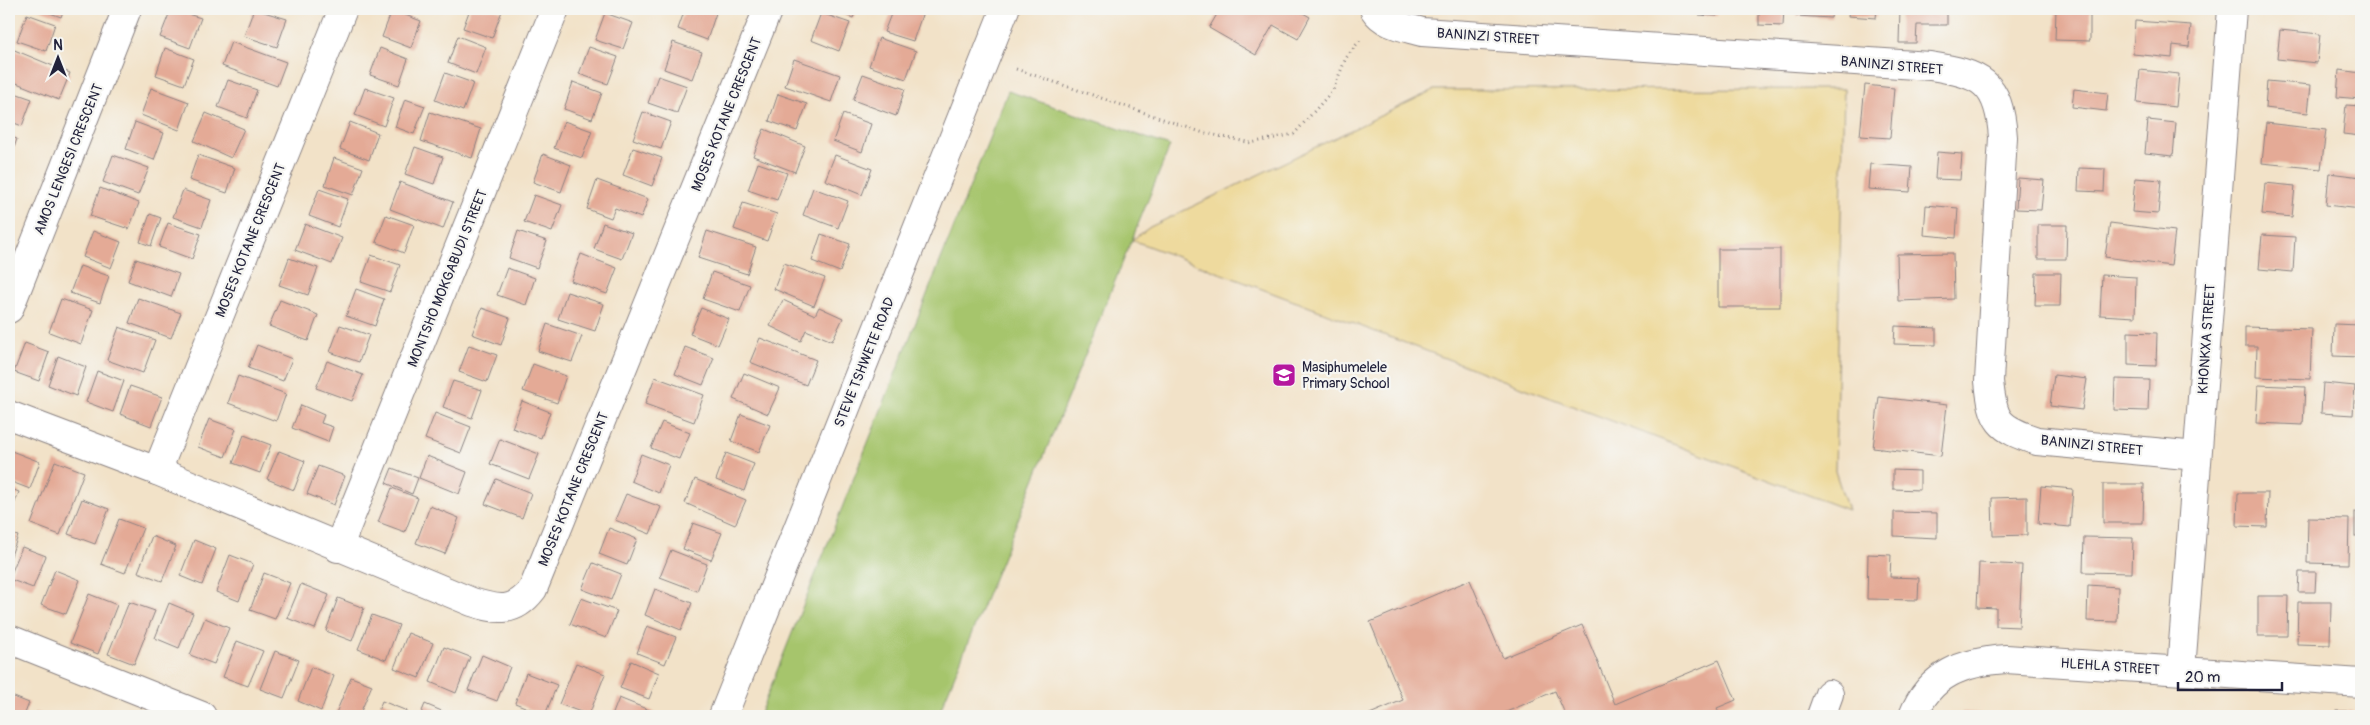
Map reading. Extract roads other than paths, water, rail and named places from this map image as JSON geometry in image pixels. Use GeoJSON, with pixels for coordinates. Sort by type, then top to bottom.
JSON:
{"type":"FeatureCollection","features":[{"type":"Feature","properties":{"kind":"street","name":"AMOS LENGESI CRESCENT"},"geometry":{"type":"LineString","coordinates":[[9,309],[127,9]]}},
{"type":"Feature","properties":{"kind":"street","name":"MOSES KOTANE CRESCENT"},"geometry":{"type":"LineString","coordinates":[[157,471],[343,9]]}},
{"type":"Feature","properties":{"kind":"street","name":"MONTSHO MOKGABUDI STREET"},"geometry":{"type":"LineString","coordinates":[[338,548],[555,9]]}},
{"type":"Feature","properties":{"kind":"street","name":"MOSES KOTANE CRESCENT"},"geometry":{"type":"LineString","coordinates":[[9,415],[157,471],[338,548],[493,608],[506,608],[525,599],[532,589],[768,9]]}},
{"type":"Feature","properties":{"kind":"street","name":"STEVE TSHWETE ROAD"},"geometry":{"type":"LineString","coordinates":[[723,716],[1005,9]]}},
{"type":"Feature","properties":{"kind":"street","name":"KHONKXA STREET"},"geometry":{"type":"LineString","coordinates":[[2181,670],[2232,9]]}},
{"type":"Feature","properties":{"kind":"street","name":"BANINZI STREET"},"geometry":{"type":"LineString","coordinates":[[1376,12],[1394,25],[1422,32],[1930,66],[1971,75],[1987,85],[1998,100],[2002,115],[2003,137],[1989,381],[1991,405],[2000,423],[2012,432],[2037,441],[2197,456]]}},
{"type":"Feature","properties":{"kind":"street"},"geometry":{"type":"LineString","coordinates":[[9,639],[202,716]]}},
{"type":"Feature","properties":{"kind":"street","name":"HLEHLA STREET"},"geometry":{"type":"LineString","coordinates":[[1913,716],[1918,705],[1933,684],[1953,670],[1977,661],[2006,659],[2361,683]]}},
{"type":"Feature","properties":{"kind":"place","name":"Masiphumelele Primary School"},"geometry":{"type":"Point","coordinates":[1284,375]}}]}
